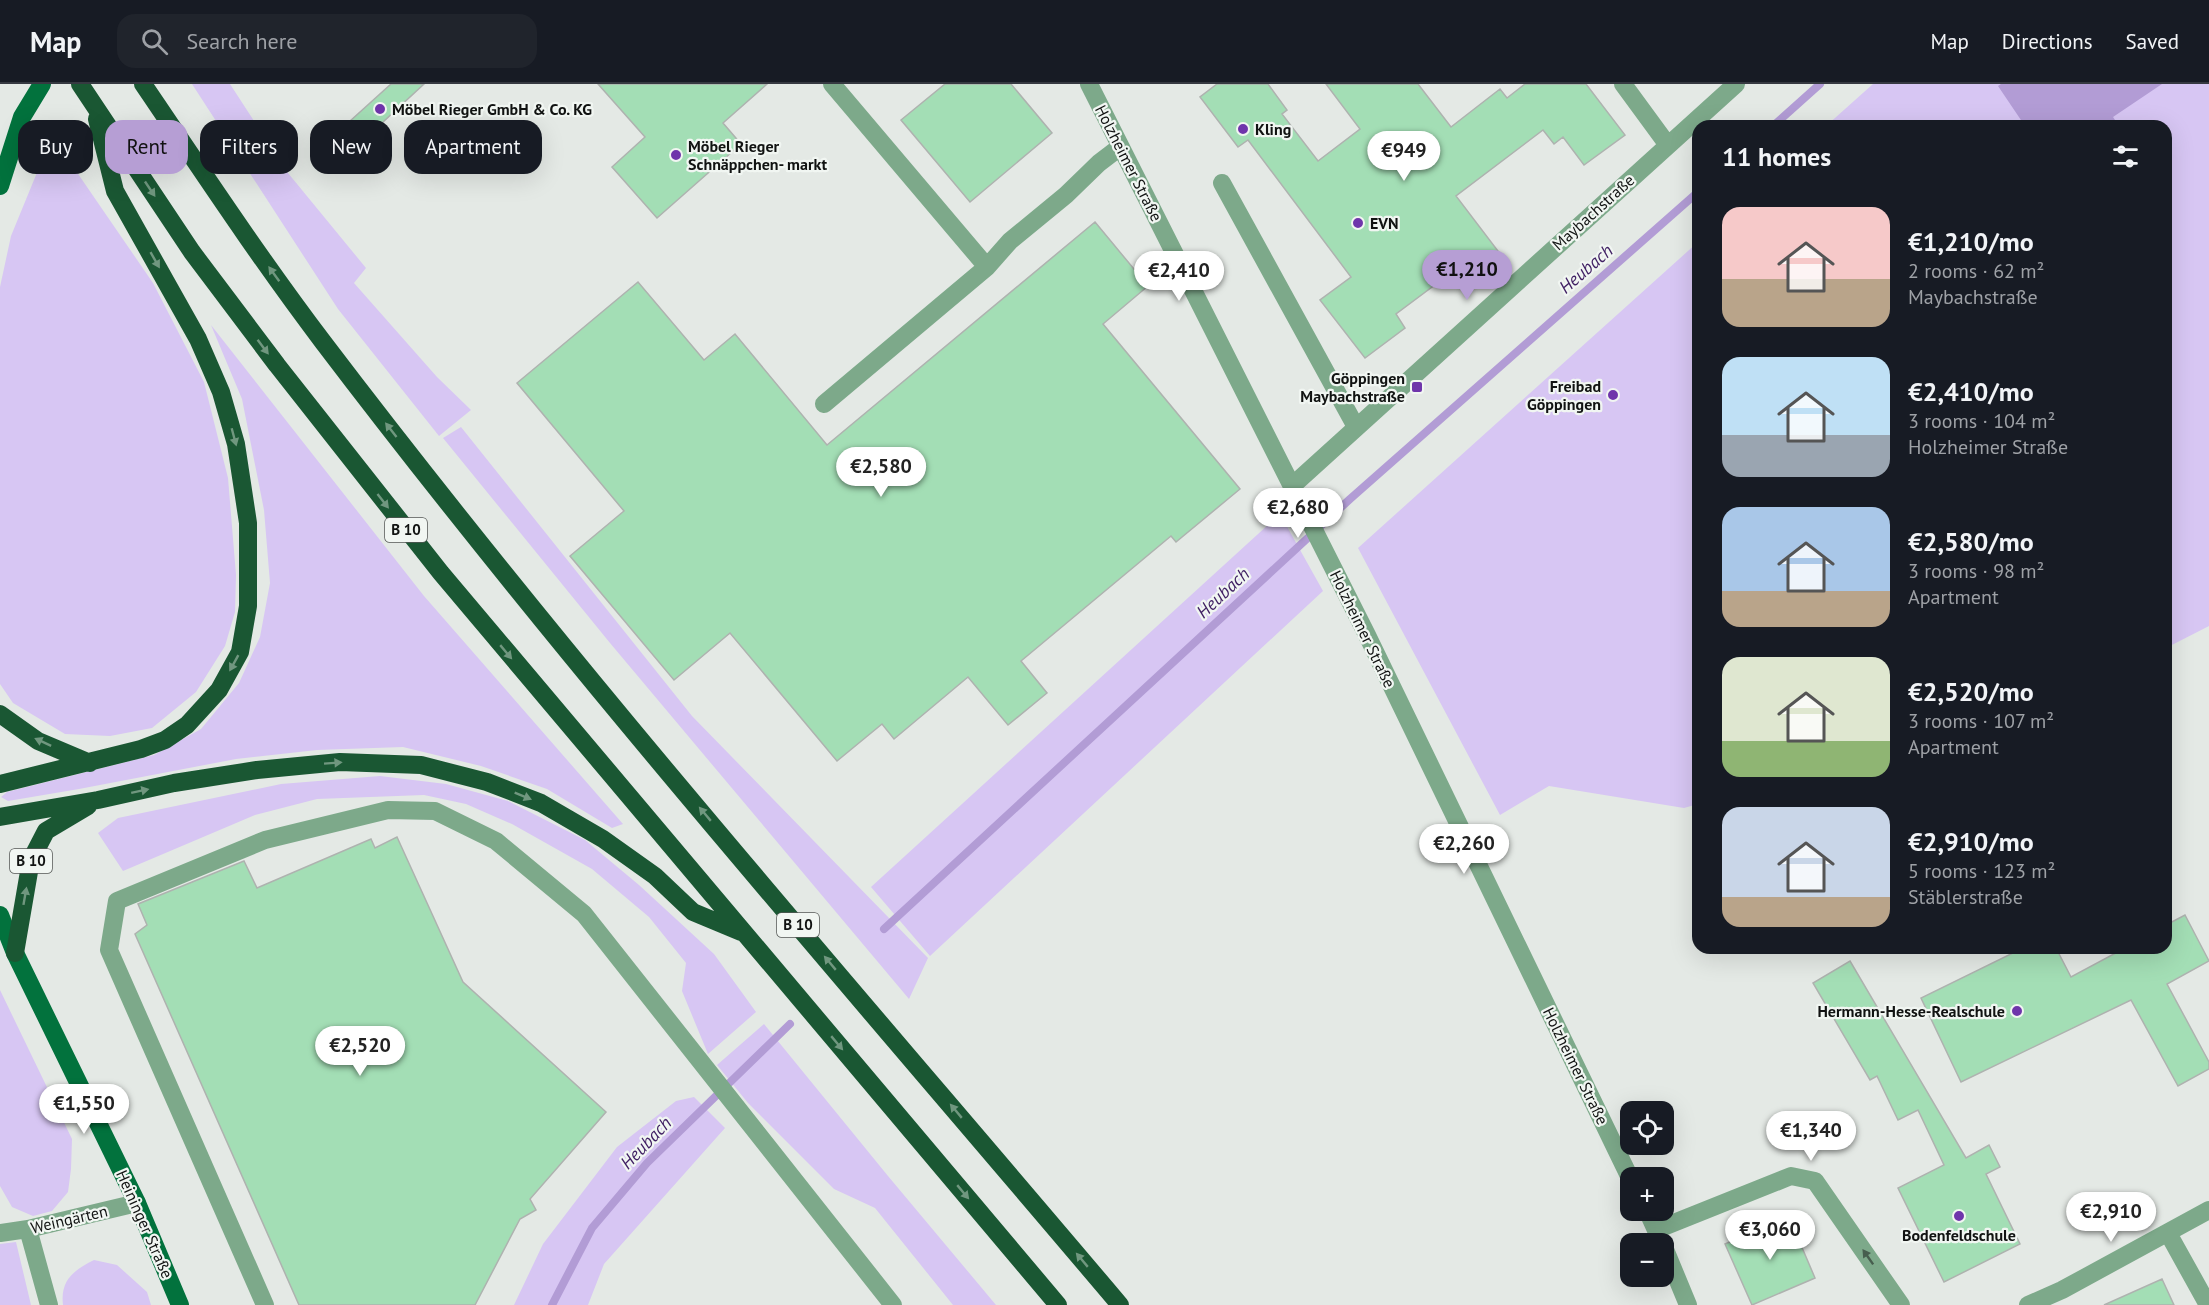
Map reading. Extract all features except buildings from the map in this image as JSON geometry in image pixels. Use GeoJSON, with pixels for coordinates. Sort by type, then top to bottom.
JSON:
{"type":"FeatureCollection","features":[{"type":"Feature","properties":{"kind":"highway","name":"B 10"},"geometry":{"type":"LineString","coordinates":[[80,84],[206,271],[412,537],[542,695],[1058,1305]]}},
{"type":"Feature","properties":{"kind":"highway","name":"B 10"},"geometry":{"type":"LineString","coordinates":[[143,84],[234,218],[321,339],[479,542],[621,715],[1120,1305]]}},
{"type":"Feature","properties":{"kind":"highway"},"geometry":{"type":"LineString","coordinates":[[0,784],[141,749],[165,740],[187,725],[219,690],[240,652],[248,606],[248,523],[236,444],[221,392],[198,339],[115,192],[93,106]]}},
{"type":"Feature","properties":{"kind":"highway"},"geometry":{"type":"LineString","coordinates":[[0,714],[38,741],[90,763]]}},
{"type":"Feature","properties":{"kind":"highway","name":"B 10"},"geometry":{"type":"LineString","coordinates":[[0,817],[98,800],[174,783],[257,770],[340,762],[421,765],[487,782],[541,803],[603,839],[647,870],[693,912],[746,934]]}},
{"type":"Feature","properties":{"kind":"highway","name":"B 10"},"geometry":{"type":"LineString","coordinates":[[15,953],[31,860],[46,831],[98,800]]}},
{"type":"Feature","properties":{"kind":"main road"},"geometry":{"type":"LineString","coordinates":[[0,186],[22,117],[42,84]]}},
{"type":"Feature","properties":{"kind":"main road","name":"Heininger Straße"},"geometry":{"type":"LineString","coordinates":[[0,915],[15,953],[137,1203],[180,1305]]}},
{"type":"Feature","properties":{"kind":"street"},"geometry":{"type":"LineString","coordinates":[[832,84],[987,267]]}},
{"type":"Feature","properties":{"kind":"street","name":"Holzheimer Straße"},"geometry":{"type":"LineString","coordinates":[[1089,84],[1328,558],[1625,1167]]}},
{"type":"Feature","properties":{"kind":"street"},"geometry":{"type":"LineString","coordinates":[[1623,84],[1667,144]]}},
{"type":"Feature","properties":{"kind":"street","name":"Maybachstraße"},"geometry":{"type":"LineString","coordinates":[[1695,120],[1736,84]]}},
{"type":"Feature","properties":{"kind":"street","name":"Maybachstraße"},"geometry":{"type":"LineString","coordinates":[[1292,486],[1692,122]]}},
{"type":"Feature","properties":{"kind":"street"},"geometry":{"type":"LineString","coordinates":[[824,404],[987,267],[1010,241],[1120,147]]}},
{"type":"Feature","properties":{"kind":"street"},"geometry":{"type":"LineString","coordinates":[[1222,183],[1356,427]]}},
{"type":"Feature","properties":{"kind":"street"},"geometry":{"type":"LineString","coordinates":[[265,1305],[109,950],[117,901],[265,840],[388,810],[435,811],[496,841],[584,914],[893,1305]]}},
{"type":"Feature","properties":{"kind":"street"},"geometry":{"type":"LineString","coordinates":[[1674,1233],[1791,1176],[1815,1181],[1901,1305]]}},
{"type":"Feature","properties":{"kind":"street","name":"Weingärten"},"geometry":{"type":"LineString","coordinates":[[0,1233],[28,1229],[137,1203]]}},
{"type":"Feature","properties":{"kind":"street"},"geometry":{"type":"LineString","coordinates":[[2028,1305],[2065,1297],[2209,1210]]}},
{"type":"Feature","properties":{"kind":"street"},"geometry":{"type":"LineString","coordinates":[[28,1229],[49,1305]]}},
{"type":"Feature","properties":{"kind":"street"},"geometry":{"type":"LineString","coordinates":[[2168,1233],[2208,1305]]}},
{"type":"Feature","properties":{"kind":"street"},"geometry":{"type":"LineString","coordinates":[[1674,1272],[1688,1305]]}},
{"type":"Feature","properties":{"kind":"shaded area"},"geometry":{"type":"Polygon","coordinates":[[[192,84],[230,84],[253,120],[215,120],[192,84]]]}},
{"type":"Feature","properties":{"kind":"shaded area"},"geometry":{"type":"Polygon","coordinates":[[[1873,84],[2209,84],[2209,626],[2172,645],[2172,120],[1833,120],[1873,84]]]}},
{"type":"Feature","properties":{"kind":"shaded area"},"geometry":{"type":"Polygon","coordinates":[[[2001,84],[2162,84],[2113,117],[2115,120],[2021,120],[1998,86],[2001,84]]]}},
{"type":"Feature","properties":{"kind":"shaded area"},"geometry":{"type":"Polygon","coordinates":[[[36,174],[78,174],[153,283],[204,382],[228,478],[236,575],[235,612],[225,646],[196,692],[152,728],[110,736],[65,734],[13,703],[0,684],[0,287],[11,236],[36,174]]]}},
{"type":"Feature","properties":{"kind":"shaded area"},"geometry":{"type":"Polygon","coordinates":[[[250,174],[289,174],[366,268],[354,283],[437,377],[471,410],[439,436],[338,309],[250,174]]]}},
{"type":"Feature","properties":{"kind":"shaded area","name":"Freibad Göppingen"},"geometry":{"type":"Polygon","coordinates":[[[1692,247],[1692,806],[1684,808],[1549,786],[1500,815],[1358,548],[1692,247]]]}},
{"type":"Feature","properties":{"kind":"shaded area"},"geometry":{"type":"Polygon","coordinates":[[[211,325],[424,596],[623,824],[612,828],[547,789],[481,766],[403,747],[317,750],[236,759],[8,801],[1,797],[7,792],[154,755],[201,729],[239,683],[260,637],[270,583],[264,510],[242,399],[211,325]]]}},
{"type":"Feature","properties":{"kind":"shaded area"},"geometry":{"type":"Polygon","coordinates":[[[461,427],[692,716],[928,958],[909,999],[610,643],[443,438],[461,427]]]}},
{"type":"Feature","properties":{"kind":"shaded area"},"geometry":{"type":"Polygon","coordinates":[[[1280,514],[1323,591],[930,956],[871,887],[1280,514]]]}},
{"type":"Feature","properties":{"kind":"shaded area"},"geometry":{"type":"Polygon","coordinates":[[[380,776],[446,784],[508,801],[585,840],[639,885],[714,954],[756,1012],[708,1054],[682,991],[686,963],[649,917],[592,869],[512,824],[466,804],[424,795],[317,799],[255,815],[123,871],[98,833],[118,818],[281,784],[380,776]]]}},
{"type":"Feature","properties":{"kind":"shaded area"},"geometry":{"type":"Polygon","coordinates":[[[0,990],[72,1139],[68,1192],[52,1211],[33,1216],[12,1207],[0,1186],[0,990]]]}},
{"type":"Feature","properties":{"kind":"shaded area"},"geometry":{"type":"Polygon","coordinates":[[[764,1024],[996,1305],[953,1305],[875,1208],[834,1189],[748,1103],[717,1065],[764,1024]]]}},
{"type":"Feature","properties":{"kind":"shaded area"},"geometry":{"type":"Polygon","coordinates":[[[694,1097],[725,1128],[604,1264],[588,1305],[514,1305],[543,1244],[617,1147],[676,1101],[694,1097]]]}},
{"type":"Feature","properties":{"kind":"shaded area"},"geometry":{"type":"Polygon","coordinates":[[[16,1242],[31,1305],[0,1305],[0,1244],[16,1242]]]}},
{"type":"Feature","properties":{"kind":"shaded area"},"geometry":{"type":"Polygon","coordinates":[[[94,1260],[117,1265],[147,1292],[151,1305],[63,1305],[66,1282],[80,1268],[94,1260]]]}},
{"type":"Feature","properties":{"kind":"waterway","name":"Heubach"},"geometry":{"type":"LineString","coordinates":[[1780,120],[1820,84]]}},
{"type":"Feature","properties":{"kind":"waterway","name":"Heubach"},"geometry":{"type":"LineString","coordinates":[[884,929],[1350,499],[1692,197]]}},
{"type":"Feature","properties":{"kind":"waterway","name":"Heubach"},"geometry":{"type":"LineString","coordinates":[[552,1305],[592,1228],[647,1163],[790,1024]]}},
{"type":"Feature","properties":{"kind":"place","name":"Möbel Rieger GmbH & Co. KG"},"geometry":{"type":"Point","coordinates":[380,109]}},
{"type":"Feature","properties":{"kind":"place","name":"Kling"},"geometry":{"type":"Point","coordinates":[1243,129]}},
{"type":"Feature","properties":{"kind":"place","name":"Möbel Rieger Schnäppchen- markt"},"geometry":{"type":"Point","coordinates":[676,155]}},
{"type":"Feature","properties":{"kind":"place","name":"EVN"},"geometry":{"type":"Point","coordinates":[1358,223]}},
{"type":"Feature","properties":{"kind":"place","name":"Göppingen Maybachstraße"},"geometry":{"type":"Point","coordinates":[1417,387]}},
{"type":"Feature","properties":{"kind":"place","name":"Freibad Göppingen"},"geometry":{"type":"Point","coordinates":[1613,395]}},
{"type":"Feature","properties":{"kind":"place","name":"Hermann-Hesse-Realschule"},"geometry":{"type":"Point","coordinates":[2017,1011]}},
{"type":"Feature","properties":{"kind":"place","name":"Bodenfeldschule"},"geometry":{"type":"Point","coordinates":[1959,1216]}}]}
